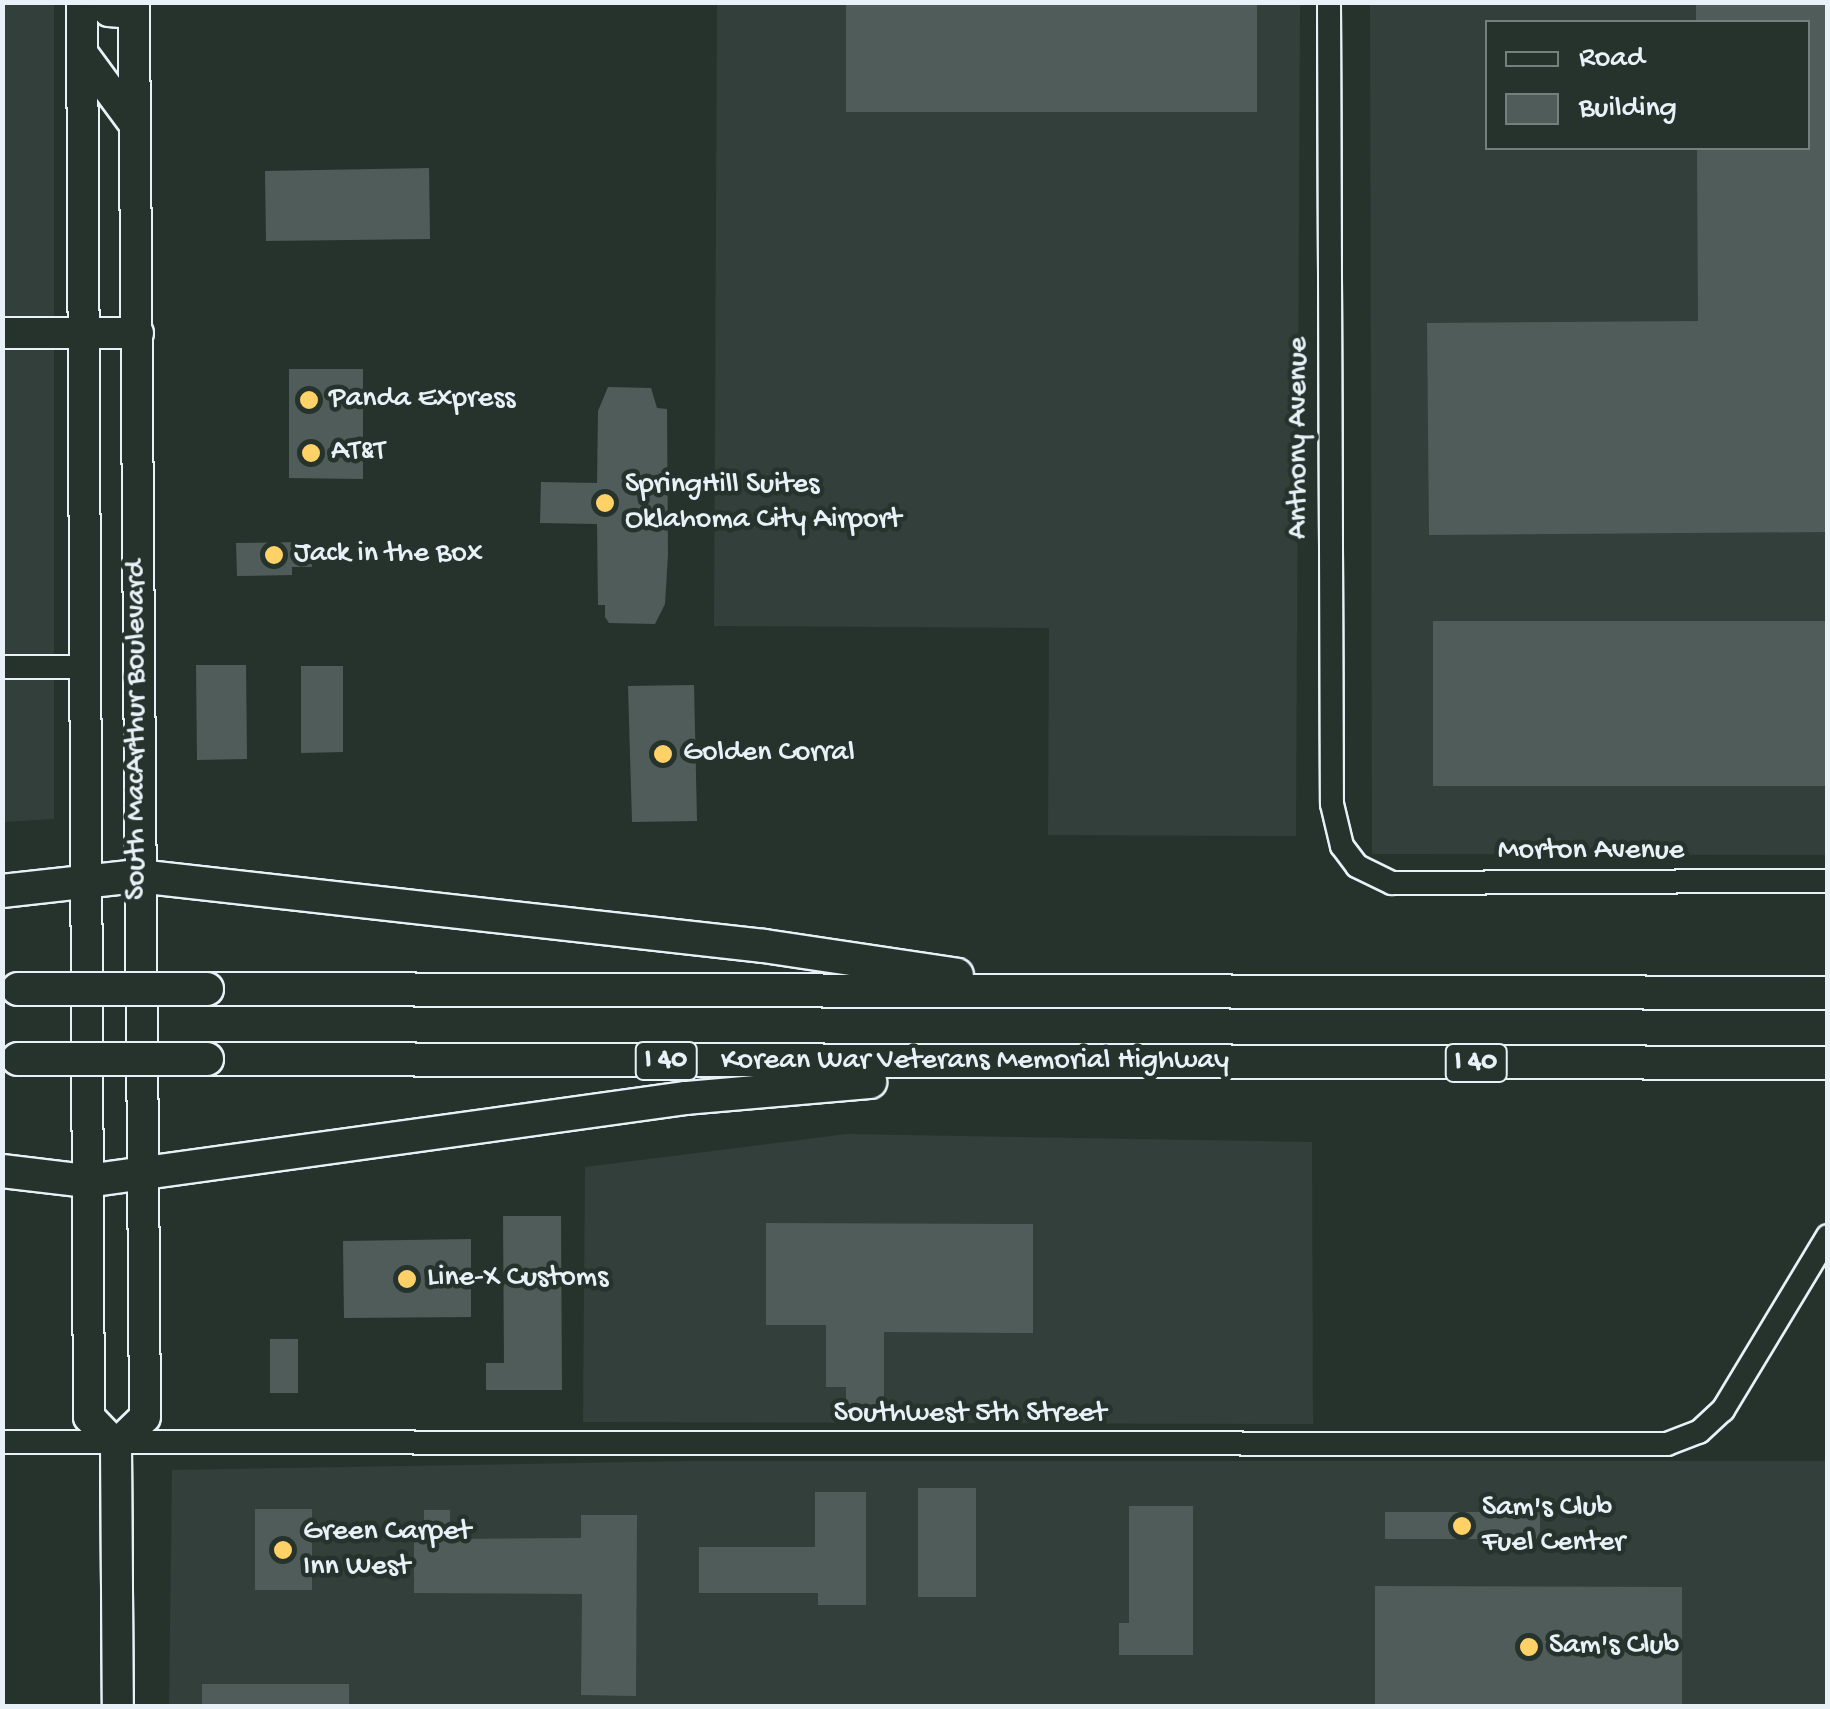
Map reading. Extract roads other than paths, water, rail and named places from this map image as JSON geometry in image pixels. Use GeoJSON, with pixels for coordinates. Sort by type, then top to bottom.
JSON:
{"type":"FeatureCollection","features":[{"type":"Feature","properties":{"kind":"highway"},"geometry":{"type":"LineString","coordinates":[[2,891],[138,876],[782,948],[1060,992]]}},
{"type":"Feature","properties":{"kind":"highway"},"geometry":{"type":"LineString","coordinates":[[10,989],[1828,993]]}},
{"type":"Feature","properties":{"kind":"highway","name":"Korean War Veterans Memorial Highway"},"geometry":{"type":"LineString","coordinates":[[10,1059],[1828,1063]]}},
{"type":"Feature","properties":{"kind":"highway"},"geometry":{"type":"LineString","coordinates":[[2,1171],[87,1180],[742,1091],[1124,1063]]}},
{"type":"Feature","properties":{"kind":"main road","name":"South MacArthur Boulevard"},"geometry":{"type":"LineString","coordinates":[[82,2],[89,1417],[116,1445],[144,1417],[134,8]]}},
{"type":"Feature","properties":{"kind":"main road"},"geometry":{"type":"LineString","coordinates":[[102,2],[109,11],[134,8]]}},
{"type":"Feature","properties":{"kind":"main road"},"geometry":{"type":"LineString","coordinates":[[82,53],[136,125]]}},
{"type":"Feature","properties":{"kind":"main road"},"geometry":{"type":"LineString","coordinates":[[2,333],[138,333]]}},
{"type":"Feature","properties":{"kind":"main road"},"geometry":{"type":"LineString","coordinates":[[116,1445],[118,1706]]}},
{"type":"Feature","properties":{"kind":"street","name":"Anthony Avenue"},"geometry":{"type":"LineString","coordinates":[[1329,2],[1332,804],[1342,846],[1358,866]]}},
{"type":"Feature","properties":{"kind":"street"},"geometry":{"type":"LineString","coordinates":[[2,667],[85,667]]}},
{"type":"Feature","properties":{"kind":"street","name":"Morton Avenue"},"geometry":{"type":"LineString","coordinates":[[1358,866],[1392,882],[1828,880]]}},
{"type":"Feature","properties":{"kind":"street","name":"Southwest 5th Street"},"geometry":{"type":"LineString","coordinates":[[2,1442],[1666,1444],[1699,1432],[1722,1410],[1828,1236]]}},
{"type":"Feature","properties":{"kind":"place","name":"Panda Express"},"geometry":{"type":"Point","coordinates":[309,400]}},
{"type":"Feature","properties":{"kind":"place","name":"AT&T"},"geometry":{"type":"Point","coordinates":[311,453]}},
{"type":"Feature","properties":{"kind":"place","name":"SpringHill Suites Oklahoma City Airport"},"geometry":{"type":"Point","coordinates":[605,503]}},
{"type":"Feature","properties":{"kind":"place","name":"Jack in the Box"},"geometry":{"type":"Point","coordinates":[274,555]}},
{"type":"Feature","properties":{"kind":"place","name":"Golden Corral"},"geometry":{"type":"Point","coordinates":[663,754]}},
{"type":"Feature","properties":{"kind":"place","name":"Line-X Customs"},"geometry":{"type":"Point","coordinates":[407,1279]}},
{"type":"Feature","properties":{"kind":"place","name":"Sam's Club Fuel Center"},"geometry":{"type":"Point","coordinates":[1462,1526]}},
{"type":"Feature","properties":{"kind":"place","name":"Green Carpet Inn West"},"geometry":{"type":"Point","coordinates":[283,1550]}},
{"type":"Feature","properties":{"kind":"place","name":"Sam's Club"},"geometry":{"type":"Point","coordinates":[1529,1647]}}]}
